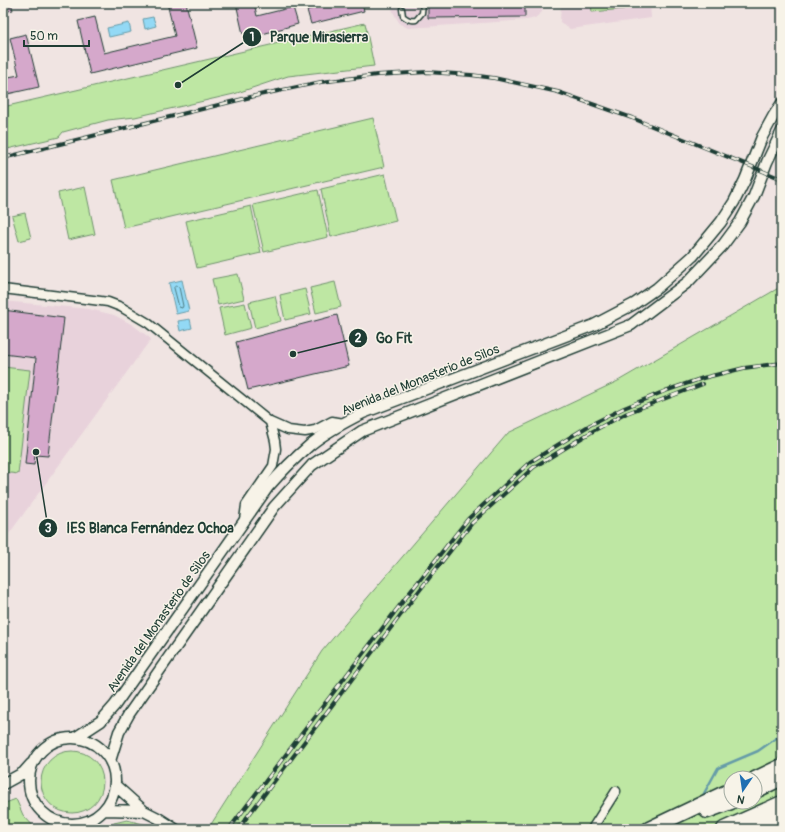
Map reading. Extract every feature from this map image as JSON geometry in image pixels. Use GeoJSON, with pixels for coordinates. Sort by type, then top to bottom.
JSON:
{"type":"FeatureCollection","features":[{"type":"Feature","properties":{"kind":"highway"},"geometry":{"type":"LineString","coordinates":[[763,775],[782,766]]}},
{"type":"Feature","properties":{"kind":"highway"},"geometry":{"type":"LineString","coordinates":[[763,787],[782,778]]}},
{"type":"Feature","properties":{"kind":"highway"},"geometry":{"type":"LineString","coordinates":[[649,829],[723,794]]}},
{"type":"Feature","properties":{"kind":"highway"},"geometry":{"type":"LineString","coordinates":[[724,829],[782,803]]}},
{"type":"Feature","properties":{"kind":"highway"},"geometry":{"type":"LineString","coordinates":[[657,829],[723,805]]}},
{"type":"Feature","properties":{"kind":"highway"},"geometry":{"type":"LineString","coordinates":[[748,829],[782,815]]}},
{"type":"Feature","properties":{"kind":"street","name":"Avenida del Monasterio de Silos"},"geometry":{"type":"LineString","coordinates":[[75,738],[101,721],[115,705],[268,486],[298,456],[311,445],[344,423],[363,413],[594,325],[634,304],[657,288],[692,256],[721,222],[746,180],[762,138],[782,103]]}},
{"type":"Feature","properties":{"kind":"street","name":"Avenida del Monasterio de Silos"},"geometry":{"type":"LineString","coordinates":[[110,762],[119,732],[129,714],[274,507],[312,464],[362,431],[631,325],[688,282],[723,245],[740,222],[754,196],[782,131]]}},
{"type":"Feature","properties":{"kind":"street"},"geometry":{"type":"LineString","coordinates":[[3,289],[108,302],[121,307],[148,323],[270,422],[288,430],[305,432],[315,430],[332,421],[344,423]]}},
{"type":"Feature","properties":{"kind":"street"},"geometry":{"type":"LineString","coordinates":[[244,521],[246,506],[273,466],[276,449],[270,422]]}},
{"type":"Feature","properties":{"kind":"street"},"geometry":{"type":"LineString","coordinates":[[75,738],[89,742],[102,750],[110,762],[113,769],[115,785],[112,798],[105,810],[89,821],[67,827],[43,813],[34,801],[29,788],[30,773],[38,754],[50,744],[65,739],[75,738]]}},
{"type":"Feature","properties":{"kind":"street"},"geometry":{"type":"LineString","coordinates":[[3,784],[23,773],[33,763]]}},
{"type":"Feature","properties":{"kind":"street"},"geometry":{"type":"LineString","coordinates":[[115,785],[144,811],[175,829]]}},
{"type":"Feature","properties":{"kind":"street"},"geometry":{"type":"LineString","coordinates":[[592,829],[616,791]]}},
{"type":"Feature","properties":{"kind":"street"},"geometry":{"type":"LineString","coordinates":[[105,810],[144,811]]}},
{"type":"Feature","properties":{"kind":"lane"},"geometry":{"type":"LineString","coordinates":[[402,9],[403,16],[410,20],[416,20],[422,12],[423,3]]}},
{"type":"Feature","properties":{"kind":"shaded area"},"geometry":{"type":"Polygon","coordinates":[[[391,3],[543,3],[542,12],[535,18],[527,20],[408,28],[400,24],[393,12],[391,3]]]}},
{"type":"Feature","properties":{"kind":"shaded area"},"geometry":{"type":"Polygon","coordinates":[[[561,3],[650,3],[651,18],[570,29],[560,22],[561,3]]]}},
{"type":"Feature","properties":{"kind":"shaded area"},"geometry":{"type":"Polygon","coordinates":[[[3,301],[89,309],[114,315],[133,325],[151,339],[3,542],[3,301]]]}},
{"type":"Feature","properties":{"kind":"green space"},"geometry":{"type":"Polygon","coordinates":[[[591,3],[624,3],[624,9],[592,12],[591,3]]]}},
{"type":"Feature","properties":{"kind":"green space"},"geometry":{"type":"Polygon","coordinates":[[[365,23],[374,66],[288,76],[234,94],[135,117],[108,120],[63,132],[59,137],[3,150],[3,107],[365,23]]]}},
{"type":"Feature","properties":{"kind":"green space"},"geometry":{"type":"Polygon","coordinates":[[[373,118],[384,167],[124,228],[113,180],[373,118]]]}},
{"type":"Feature","properties":{"kind":"green space"},"geometry":{"type":"Polygon","coordinates":[[[385,174],[396,221],[331,237],[321,189],[385,174]]]}},
{"type":"Feature","properties":{"kind":"green space"},"geometry":{"type":"Polygon","coordinates":[[[85,187],[95,234],[68,240],[58,193],[85,187]]]}},
{"type":"Feature","properties":{"kind":"green space"},"geometry":{"type":"Polygon","coordinates":[[[318,190],[328,237],[264,252],[253,205],[318,190]]]}},
{"type":"Feature","properties":{"kind":"green space"},"geometry":{"type":"Polygon","coordinates":[[[251,206],[261,253],[197,268],[186,221],[251,206]]]}},
{"type":"Feature","properties":{"kind":"green space"},"geometry":{"type":"Polygon","coordinates":[[[25,213],[31,238],[19,241],[12,216],[25,213]]]}},
{"type":"Feature","properties":{"kind":"green space"},"geometry":{"type":"Polygon","coordinates":[[[238,274],[244,299],[218,305],[212,279],[238,274]]]}},
{"type":"Feature","properties":{"kind":"green space"},"geometry":{"type":"Polygon","coordinates":[[[335,282],[341,307],[316,313],[310,288],[335,282]]]}},
{"type":"Feature","properties":{"kind":"green space"},"geometry":{"type":"Polygon","coordinates":[[[782,286],[782,829],[208,829],[322,651],[508,433],[618,381],[782,286]]]}},
{"type":"Feature","properties":{"kind":"green space"},"geometry":{"type":"Polygon","coordinates":[[[305,289],[311,314],[285,320],[280,295],[305,289]]]}},
{"type":"Feature","properties":{"kind":"green space"},"geometry":{"type":"Polygon","coordinates":[[[275,296],[281,321],[255,328],[249,302],[275,296]]]}},
{"type":"Feature","properties":{"kind":"green space"},"geometry":{"type":"Polygon","coordinates":[[[245,303],[251,328],[225,335],[219,308],[245,303]]]}},
{"type":"Feature","properties":{"kind":"green space"},"geometry":{"type":"Polygon","coordinates":[[[3,367],[30,370],[18,474],[3,472],[3,367]]]}},
{"type":"Feature","properties":{"kind":"green space"},"geometry":{"type":"Polygon","coordinates":[[[66,751],[78,751],[94,760],[101,770],[103,782],[101,794],[94,804],[78,813],[66,813],[55,808],[46,799],[41,788],[41,776],[46,765],[55,756],[66,751]]]}},
{"type":"Feature","properties":{"kind":"green space"},"geometry":{"type":"Polygon","coordinates":[[[16,799],[23,815],[36,829],[3,829],[3,804],[16,799]]]}},
{"type":"Feature","properties":{"kind":"green space"},"geometry":{"type":"Polygon","coordinates":[[[127,820],[147,825],[154,829],[106,829],[114,823],[127,820]]]}},
{"type":"Feature","properties":{"kind":"water"},"geometry":{"type":"Polygon","coordinates":[[[153,17],[156,26],[145,29],[143,19],[153,17]]]}},
{"type":"Feature","properties":{"kind":"water"},"geometry":{"type":"Polygon","coordinates":[[[129,23],[131,32],[109,37],[107,28],[129,23]]]}},
{"type":"Feature","properties":{"kind":"water"},"geometry":{"type":"Polygon","coordinates":[[[182,280],[189,311],[176,314],[169,283],[182,280]]]}},
{"type":"Feature","properties":{"kind":"water"},"geometry":{"type":"Polygon","coordinates":[[[190,319],[192,328],[180,331],[178,321],[190,319]]]}},
{"type":"Feature","properties":{"kind":"building"},"geometry":{"type":"Polygon","coordinates":[[[3,3],[11,3],[13,10],[3,12],[3,3]]]}},
{"type":"Feature","properties":{"kind":"building"},"geometry":{"type":"Polygon","coordinates":[[[167,3],[186,3],[197,48],[90,74],[78,21],[95,17],[104,53],[175,36],[167,3]]]}},
{"type":"Feature","properties":{"kind":"building"},"geometry":{"type":"Polygon","coordinates":[[[236,3],[254,3],[257,16],[293,7],[298,24],[248,38],[243,34],[236,3]]]}},
{"type":"Feature","properties":{"kind":"building"},"geometry":{"type":"Polygon","coordinates":[[[333,3],[362,3],[364,11],[311,24],[307,10],[333,3]]]}},
{"type":"Feature","properties":{"kind":"building"},"geometry":{"type":"Polygon","coordinates":[[[428,3],[525,3],[525,17],[428,18],[428,3]]]}},
{"type":"Feature","properties":{"kind":"building"},"geometry":{"type":"Polygon","coordinates":[[[26,34],[39,87],[3,95],[3,78],[19,75],[10,38],[26,34]]]}},
{"type":"Feature","properties":{"kind":"building"},"geometry":{"type":"Polygon","coordinates":[[[3,310],[64,318],[48,456],[35,455],[34,465],[25,464],[36,358],[3,354],[3,310]]]}},
{"type":"Feature","properties":{"kind":"building"},"geometry":{"type":"Polygon","coordinates":[[[337,315],[349,366],[248,390],[236,342],[337,315]]]}},
{"type":"Feature","properties":{"kind":"waterway"},"geometry":{"type":"LineString","coordinates":[[702,797],[718,768],[758,751],[782,734]]}},
{"type":"Feature","properties":{"kind":"railway"},"geometry":{"type":"LineString","coordinates":[[3,158],[259,95],[321,82],[377,75],[427,72],[494,78],[558,92],[632,118],[782,179]]}},
{"type":"Feature","properties":{"kind":"railway"},"geometry":{"type":"LineString","coordinates":[[229,829],[407,596],[468,519],[530,462],[590,425],[624,408],[665,391],[703,378],[744,368],[782,363]]}},
{"type":"Feature","properties":{"kind":"railway"},"geometry":{"type":"LineString","coordinates":[[238,829],[472,523],[534,467],[593,431],[627,413],[703,384]]}},
{"type":"Feature","properties":{"kind":"place","name":"Parque Mirasierra"},"geometry":{"type":"Point","coordinates":[178,85]}},
{"type":"Feature","properties":{"kind":"place","name":"Go Fit"},"geometry":{"type":"Point","coordinates":[293,354]}},
{"type":"Feature","properties":{"kind":"place","name":"IES Blanca Fernández Ochoa"},"geometry":{"type":"Point","coordinates":[36,452]}}]}
